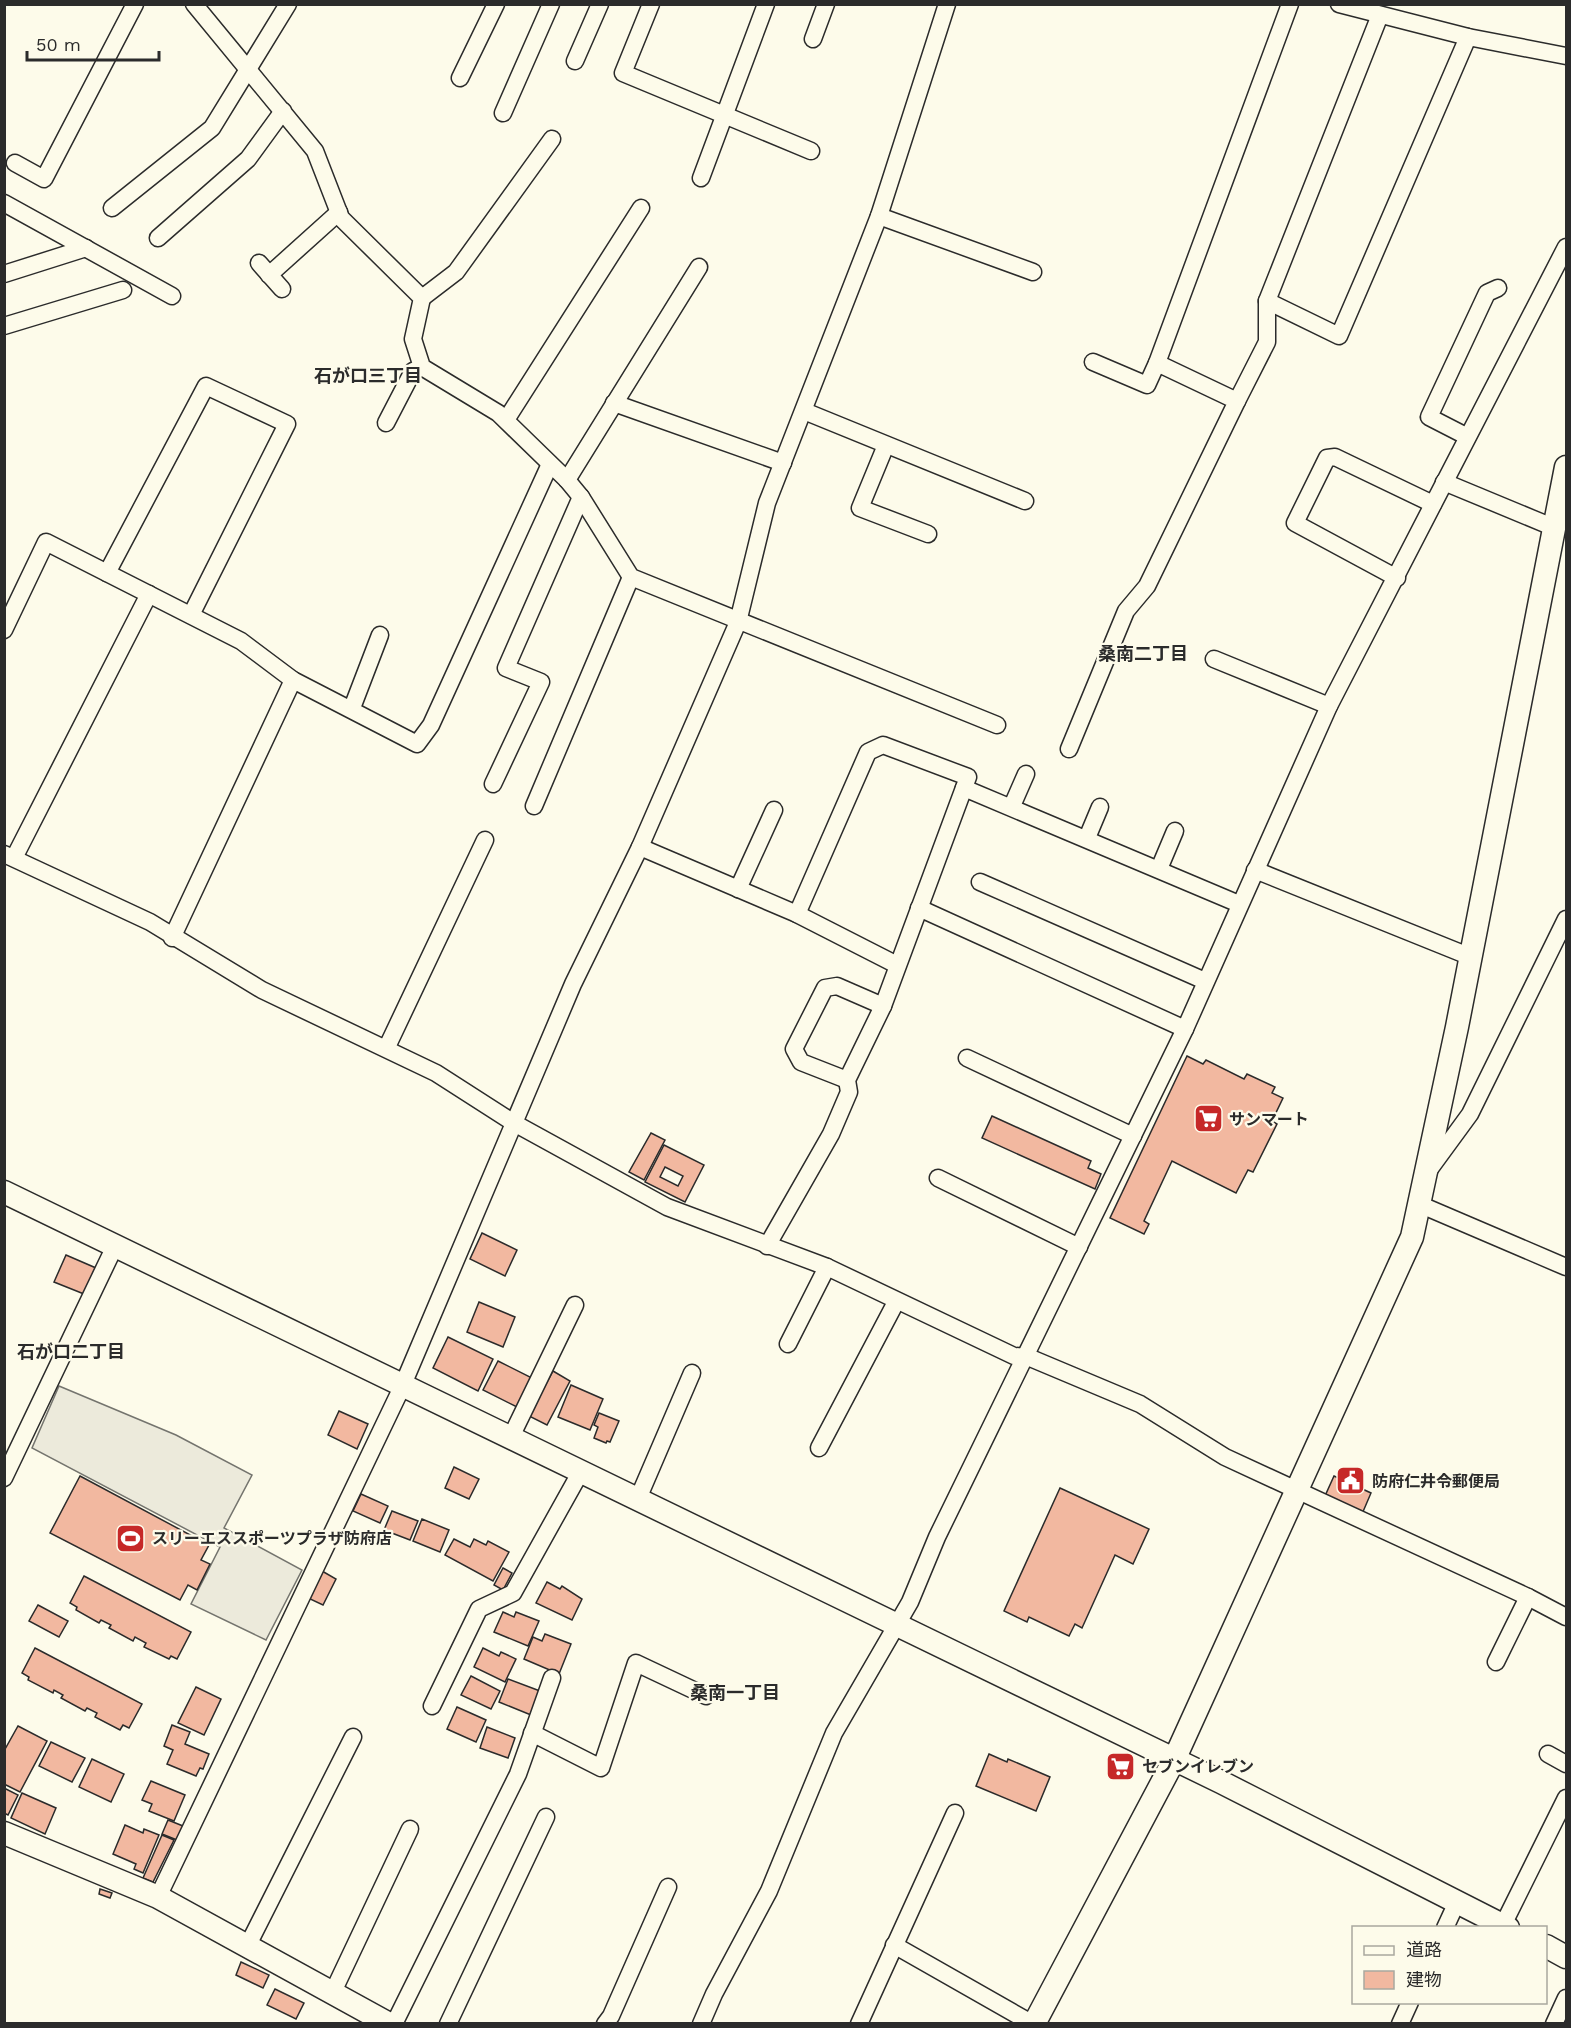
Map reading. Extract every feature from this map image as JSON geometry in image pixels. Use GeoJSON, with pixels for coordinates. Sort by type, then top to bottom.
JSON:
{"type":"FeatureCollection","features":[{"type":"Feature","properties":{"kind":"street"},"geometry":{"type":"LineString","coordinates":[[15,163],[44,179],[135,4]]}},
{"type":"Feature","properties":{"kind":"street"},"geometry":{"type":"LineString","coordinates":[[194,4],[315,151],[341,218],[422,298]]}},
{"type":"Feature","properties":{"kind":"street"},"geometry":{"type":"LineString","coordinates":[[112,208],[212,128],[250,70],[288,4]]}},
{"type":"Feature","properties":{"kind":"street"},"geometry":{"type":"LineString","coordinates":[[460,78],[496,4]]}},
{"type":"Feature","properties":{"kind":"street"},"geometry":{"type":"LineString","coordinates":[[503,113],[550,4]]}},
{"type":"Feature","properties":{"kind":"street"},"geometry":{"type":"LineString","coordinates":[[575,62],[600,4]]}},
{"type":"Feature","properties":{"kind":"street"},"geometry":{"type":"LineString","coordinates":[[651,4],[623,73],[811,150]]}},
{"type":"Feature","properties":{"kind":"street"},"geometry":{"type":"LineString","coordinates":[[701,178],[766,4]]}},
{"type":"Feature","properties":{"kind":"street"},"geometry":{"type":"LineString","coordinates":[[813,39],[826,4]]}},
{"type":"Feature","properties":{"kind":"street"},"geometry":{"type":"LineString","coordinates":[[158,1897],[402,1387],[573,984],[640,847],[738,622],[767,503],[879,216],[947,4]]}},
{"type":"Feature","properties":{"kind":"street"},"geometry":{"type":"LineString","coordinates":[[1093,362],[1147,385],[1290,4]]}},
{"type":"Feature","properties":{"kind":"street"},"geometry":{"type":"LineString","coordinates":[[1339,4],[1371,10],[1468,37],[1566,56]]}},
{"type":"Feature","properties":{"kind":"street"},"geometry":{"type":"LineString","coordinates":[[1069,749],[1126,611],[1147,586],[1267,342],[1267,301],[1371,10]]}},
{"type":"Feature","properties":{"kind":"street"},"geometry":{"type":"LineString","coordinates":[[1267,301],[1339,336],[1468,37]]}},
{"type":"Feature","properties":{"kind":"street"},"geometry":{"type":"LineString","coordinates":[[158,238],[248,159],[283,111]]}},
{"type":"Feature","properties":{"kind":"street"},"geometry":{"type":"LineString","coordinates":[[552,139],[456,272],[422,298],[413,339],[422,367],[506,420],[567,480],[581,497],[630,578],[683,597],[738,622],[997,725]]}},
{"type":"Feature","properties":{"kind":"street"},"geometry":{"type":"LineString","coordinates":[[4,203],[172,296]]}},
{"type":"Feature","properties":{"kind":"street"},"geometry":{"type":"LineString","coordinates":[[506,420],[642,208]]}},
{"type":"Feature","properties":{"kind":"street"},"geometry":{"type":"LineString","coordinates":[[282,289],[264,269],[339,212]]}},
{"type":"Feature","properties":{"kind":"street"},"geometry":{"type":"LineString","coordinates":[[879,216],[1033,272]]}},
{"type":"Feature","properties":{"kind":"street"},"geometry":{"type":"LineString","coordinates":[[701,2024],[714,1994],[769,1891],[834,1733],[897,1626],[1185,1029],[1329,706],[1397,578],[1466,436],[1566,247]]}},
{"type":"Feature","properties":{"kind":"street"},"geometry":{"type":"LineString","coordinates":[[4,274],[86,248]]}},
{"type":"Feature","properties":{"kind":"street"},"geometry":{"type":"LineString","coordinates":[[567,480],[699,267]]}},
{"type":"Feature","properties":{"kind":"street"},"geometry":{"type":"LineString","coordinates":[[1466,436],[1429,417],[1487,293],[1498,288]]}},
{"type":"Feature","properties":{"kind":"street"},"geometry":{"type":"LineString","coordinates":[[4,326],[123,290]]}},
{"type":"Feature","properties":{"kind":"street"},"geometry":{"type":"LineString","coordinates":[[1157,363],[1237,401]]}},
{"type":"Feature","properties":{"kind":"street"},"geometry":{"type":"LineString","coordinates":[[386,423],[413,370],[422,367]]}},
{"type":"Feature","properties":{"kind":"street"},"geometry":{"type":"LineString","coordinates":[[107,573],[206,386],[287,424],[190,615]]}},
{"type":"Feature","properties":{"kind":"street"},"geometry":{"type":"LineString","coordinates":[[614,403],[783,463]]}},
{"type":"Feature","properties":{"kind":"street"},"geometry":{"type":"LineString","coordinates":[[804,411],[1024,501]]}},
{"type":"Feature","properties":{"kind":"street"},"geometry":{"type":"LineString","coordinates":[[886,445],[860,508],[928,534]]}},
{"type":"Feature","properties":{"kind":"street"},"geometry":{"type":"LineString","coordinates":[[1397,578],[1295,523],[1327,458],[1335,457],[1433,504]]}},
{"type":"Feature","properties":{"kind":"street"},"geometry":{"type":"LineString","coordinates":[[4,630],[46,542],[241,641],[293,680],[417,744],[431,725],[550,464]]}},
{"type":"Feature","properties":{"kind":"street"},"geometry":{"type":"LineString","coordinates":[[894,1945],[1034,2024],[1174,1760],[1394,1284],[1412,1237],[1421,1205],[1566,467]]}},
{"type":"Feature","properties":{"kind":"street"},"geometry":{"type":"LineString","coordinates":[[1444,482],[1555,528]]}},
{"type":"Feature","properties":{"kind":"street"},"geometry":{"type":"LineString","coordinates":[[493,784],[541,682],[506,668],[581,497]]}},
{"type":"Feature","properties":{"kind":"street"},"geometry":{"type":"LineString","coordinates":[[534,806],[630,578]]}},
{"type":"Feature","properties":{"kind":"street"},"geometry":{"type":"LineString","coordinates":[[148,594],[9,856],[150,922],[172,938],[262,990],[387,1047],[436,1073],[514,1123],[667,1207],[827,1267],[896,1302],[1014,1356],[1028,1357],[1140,1404],[1225,1457],[1528,1597],[1566,1617]]}},
{"type":"Feature","properties":{"kind":"street"},"geometry":{"type":"LineString","coordinates":[[351,708],[380,635]]}},
{"type":"Feature","properties":{"kind":"street"},"geometry":{"type":"LineString","coordinates":[[1214,658],[1329,706]]}},
{"type":"Feature","properties":{"kind":"street"},"geometry":{"type":"LineString","coordinates":[[172,938],[293,680]]}},
{"type":"Feature","properties":{"kind":"street"},"geometry":{"type":"LineString","coordinates":[[767,1246],[831,1134],[849,1092],[847,1080],[883,1006],[968,777],[883,746],[868,752],[797,914]]}},
{"type":"Feature","properties":{"kind":"street"},"geometry":{"type":"LineString","coordinates":[[1012,806],[1026,774]]}},
{"type":"Feature","properties":{"kind":"street"},"geometry":{"type":"LineString","coordinates":[[964,788],[1012,806],[1239,904]]}},
{"type":"Feature","properties":{"kind":"street"},"geometry":{"type":"LineString","coordinates":[[1087,838],[1100,807]]}},
{"type":"Feature","properties":{"kind":"street"},"geometry":{"type":"LineString","coordinates":[[738,889],[774,810]]}},
{"type":"Feature","properties":{"kind":"street"},"geometry":{"type":"LineString","coordinates":[[1159,869],[1175,831]]}},
{"type":"Feature","properties":{"kind":"street"},"geometry":{"type":"LineString","coordinates":[[387,1047],[486,840]]}},
{"type":"Feature","properties":{"kind":"street"},"geometry":{"type":"LineString","coordinates":[[640,847],[797,914],[897,964]]}},
{"type":"Feature","properties":{"kind":"street"},"geometry":{"type":"LineString","coordinates":[[1255,870],[1471,957]]}},
{"type":"Feature","properties":{"kind":"street"},"geometry":{"type":"LineString","coordinates":[[980,882],[1205,981]]}},
{"type":"Feature","properties":{"kind":"street"},"geometry":{"type":"LineString","coordinates":[[919,908],[1185,1029]]}},
{"type":"Feature","properties":{"kind":"street"},"geometry":{"type":"LineString","coordinates":[[1428,1171],[1470,1114],[1566,920]]}},
{"type":"Feature","properties":{"kind":"street"},"geometry":{"type":"LineString","coordinates":[[847,1080],[801,1062],[794,1049],[825,988],[837,986],[883,1006]]}},
{"type":"Feature","properties":{"kind":"street"},"geometry":{"type":"LineString","coordinates":[[967,1058],[1133,1136]]}},
{"type":"Feature","properties":{"kind":"street"},"geometry":{"type":"LineString","coordinates":[[938,1178],[1079,1247]]}},
{"type":"Feature","properties":{"kind":"street"},"geometry":{"type":"LineString","coordinates":[[4,1192],[114,1248],[1174,1760],[1506,1926],[1566,1798]]}},
{"type":"Feature","properties":{"kind":"street"},"geometry":{"type":"LineString","coordinates":[[1421,1205],[1566,1267]]}},
{"type":"Feature","properties":{"kind":"street"},"geometry":{"type":"LineString","coordinates":[[4,1478],[114,1248]]}},
{"type":"Feature","properties":{"kind":"street"},"geometry":{"type":"LineString","coordinates":[[788,1344],[827,1267]]}},
{"type":"Feature","properties":{"kind":"street"},"geometry":{"type":"LineString","coordinates":[[819,1449],[896,1302]]}},
{"type":"Feature","properties":{"kind":"street"},"geometry":{"type":"LineString","coordinates":[[510,1439],[574,1305]]}},
{"type":"Feature","properties":{"kind":"street"},"geometry":{"type":"LineString","coordinates":[[637,1501],[692,1373]]}},
{"type":"Feature","properties":{"kind":"street"},"geometry":{"type":"LineString","coordinates":[[432,1706],[479,1609],[513,1593],[580,1473]]}},
{"type":"Feature","properties":{"kind":"street"},"geometry":{"type":"LineString","coordinates":[[1496,1662],[1528,1597]]}},
{"type":"Feature","properties":{"kind":"street"},"geometry":{"type":"LineString","coordinates":[[532,1733],[601,1768],[636,1663],[706,1696]]}},
{"type":"Feature","properties":{"kind":"street"},"geometry":{"type":"LineString","coordinates":[[394,2024],[518,1774],[552,1678]]}},
{"type":"Feature","properties":{"kind":"street"},"geometry":{"type":"LineString","coordinates":[[247,1947],[353,1737]]}},
{"type":"Feature","properties":{"kind":"street"},"geometry":{"type":"LineString","coordinates":[[1548,1754],[1566,1764]]}},
{"type":"Feature","properties":{"kind":"street"},"geometry":{"type":"LineString","coordinates":[[859,2024],[955,1813]]}},
{"type":"Feature","properties":{"kind":"street"},"geometry":{"type":"LineString","coordinates":[[448,2024],[546,1817]]}},
{"type":"Feature","properties":{"kind":"street"},"geometry":{"type":"LineString","coordinates":[[332,1994],[410,1829]]}},
{"type":"Feature","properties":{"kind":"street"},"geometry":{"type":"LineString","coordinates":[[4,1833],[158,1897],[389,2024]]}},
{"type":"Feature","properties":{"kind":"street"},"geometry":{"type":"LineString","coordinates":[[605,2024],[611,2016],[668,1887]]}},
{"type":"Feature","properties":{"kind":"street"},"geometry":{"type":"LineString","coordinates":[[1446,1926],[1457,1902]]}},
{"type":"Feature","properties":{"kind":"street"},"geometry":{"type":"LineString","coordinates":[[1547,1947],[1566,1957]]}},
{"type":"Feature","properties":{"kind":"street"},"geometry":{"type":"LineString","coordinates":[[1554,2024],[1566,1998]]}},
{"type":"Feature","properties":{"kind":"street"},"geometry":{"type":"LineString","coordinates":[[1400,2024],[1409,2004]]}},
{"type":"Feature","properties":{"kind":"shaded area"},"geometry":{"type":"Polygon","coordinates":[[[59,1386],[176,1435],[252,1475],[224,1528],[302,1570],[266,1640],[191,1604],[220,1547],[32,1448],[59,1386]]]}},
{"type":"Feature","properties":{"kind":"building"},"geometry":{"type":"Polygon","coordinates":[[[1187,1056],[1203,1064],[1206,1060],[1244,1079],[1247,1074],[1275,1087],[1272,1093],[1283,1098],[1272,1121],[1277,1124],[1253,1172],[1248,1170],[1236,1193],[1172,1161],[1144,1221],[1149,1224],[1144,1234],[1110,1218],[1187,1056]]]}},
{"type":"Feature","properties":{"kind":"building"},"geometry":{"type":"Polygon","coordinates":[[[992,1116],[1091,1161],[1088,1168],[1101,1174],[1095,1189],[982,1138],[992,1116]]]}},
{"type":"Feature","properties":{"kind":"building"},"geometry":{"type":"Polygon","coordinates":[[[651,1133],[665,1140],[644,1180],[629,1172],[651,1133]]]}},
{"type":"Feature","properties":{"kind":"building"},"geometry":{"type":"Polygon","coordinates":[[[664,1145],[704,1165],[685,1202],[645,1182],[664,1145]],[[665,1167],[660,1177],[678,1186],[683,1176],[665,1167]]]}},
{"type":"Feature","properties":{"kind":"building"},"geometry":{"type":"Polygon","coordinates":[[[482,1233],[517,1250],[505,1276],[470,1259],[482,1233]]]}},
{"type":"Feature","properties":{"kind":"building"},"geometry":{"type":"Polygon","coordinates":[[[66,1255],[96,1268],[84,1294],[54,1282],[66,1255]]]}},
{"type":"Feature","properties":{"kind":"building"},"geometry":{"type":"Polygon","coordinates":[[[479,1302],[515,1317],[503,1347],[467,1332],[479,1302]]]}},
{"type":"Feature","properties":{"kind":"building"},"geometry":{"type":"Polygon","coordinates":[[[448,1337],[493,1359],[478,1391],[433,1368],[448,1337]]]}},
{"type":"Feature","properties":{"kind":"building"},"geometry":{"type":"Polygon","coordinates":[[[498,1361],[532,1378],[517,1407],[483,1390],[498,1361]]]}},
{"type":"Feature","properties":{"kind":"building"},"geometry":{"type":"Polygon","coordinates":[[[553,1371],[570,1381],[547,1425],[529,1416],[553,1371]]]}},
{"type":"Feature","properties":{"kind":"building"},"geometry":{"type":"Polygon","coordinates":[[[571,1385],[603,1399],[590,1430],[558,1417],[571,1385]]]}},
{"type":"Feature","properties":{"kind":"building"},"geometry":{"type":"Polygon","coordinates":[[[339,1411],[368,1424],[357,1449],[328,1435],[339,1411]]]}},
{"type":"Feature","properties":{"kind":"building"},"geometry":{"type":"Polygon","coordinates":[[[599,1413],[619,1421],[610,1442],[606,1443],[594,1438],[598,1427],[594,1425],[599,1413]]]}},
{"type":"Feature","properties":{"kind":"building"},"geometry":{"type":"Polygon","coordinates":[[[454,1467],[479,1479],[469,1499],[445,1488],[454,1467]]]}},
{"type":"Feature","properties":{"kind":"building"},"geometry":{"type":"Polygon","coordinates":[[[80,1476],[209,1545],[201,1560],[210,1564],[197,1590],[188,1585],[180,1600],[50,1533],[80,1476]]]}},
{"type":"Feature","properties":{"kind":"building"},"geometry":{"type":"Polygon","coordinates":[[[1334,1476],[1371,1493],[1362,1514],[1325,1496],[1334,1476]]]}},
{"type":"Feature","properties":{"kind":"building"},"geometry":{"type":"Polygon","coordinates":[[[1060,1488],[1149,1529],[1133,1564],[1115,1555],[1082,1628],[1075,1624],[1069,1636],[1029,1617],[1027,1622],[1004,1611],[1060,1488]]]}},
{"type":"Feature","properties":{"kind":"building"},"geometry":{"type":"Polygon","coordinates":[[[361,1494],[388,1506],[380,1523],[353,1511],[361,1494]]]}},
{"type":"Feature","properties":{"kind":"building"},"geometry":{"type":"Polygon","coordinates":[[[392,1511],[418,1521],[410,1540],[384,1530],[392,1511]]]}},
{"type":"Feature","properties":{"kind":"building"},"geometry":{"type":"Polygon","coordinates":[[[422,1519],[449,1530],[440,1552],[413,1541],[422,1519]]]}},
{"type":"Feature","properties":{"kind":"building"},"geometry":{"type":"Polygon","coordinates":[[[454,1539],[470,1547],[474,1539],[486,1545],[488,1541],[509,1552],[493,1581],[445,1555],[454,1539]]]}},
{"type":"Feature","properties":{"kind":"building"},"geometry":{"type":"Polygon","coordinates":[[[503,1568],[512,1573],[503,1590],[494,1585],[503,1568]]]}},
{"type":"Feature","properties":{"kind":"building"},"geometry":{"type":"Polygon","coordinates":[[[322,1571],[336,1579],[323,1605],[308,1598],[322,1571]]]}},
{"type":"Feature","properties":{"kind":"building"},"geometry":{"type":"Polygon","coordinates":[[[84,1576],[191,1632],[177,1659],[171,1656],[169,1659],[144,1647],[146,1643],[135,1637],[133,1641],[109,1628],[111,1625],[101,1620],[99,1623],[76,1610],[77,1607],[70,1603],[84,1576]]]}},
{"type":"Feature","properties":{"kind":"building"},"geometry":{"type":"Polygon","coordinates":[[[547,1582],[560,1589],[562,1586],[582,1599],[572,1620],[536,1603],[547,1582]]]}},
{"type":"Feature","properties":{"kind":"building"},"geometry":{"type":"Polygon","coordinates":[[[38,1605],[68,1621],[59,1637],[29,1621],[38,1605]]]}},
{"type":"Feature","properties":{"kind":"building"},"geometry":{"type":"Polygon","coordinates":[[[503,1612],[514,1617],[516,1612],[539,1621],[528,1646],[494,1632],[503,1612]]]}},
{"type":"Feature","properties":{"kind":"building"},"geometry":{"type":"Polygon","coordinates":[[[545,1634],[571,1644],[559,1674],[524,1659],[533,1637],[542,1641],[545,1634]]]}},
{"type":"Feature","properties":{"kind":"building"},"geometry":{"type":"Polygon","coordinates":[[[35,1648],[142,1704],[129,1728],[123,1725],[120,1730],[95,1717],[97,1713],[87,1708],[85,1711],[61,1698],[63,1695],[54,1690],[53,1693],[28,1680],[29,1677],[22,1673],[35,1648]]]}},
{"type":"Feature","properties":{"kind":"building"},"geometry":{"type":"Polygon","coordinates":[[[483,1648],[499,1656],[501,1652],[516,1659],[505,1682],[474,1667],[483,1648]]]}},
{"type":"Feature","properties":{"kind":"building"},"geometry":{"type":"Polygon","coordinates":[[[471,1676],[500,1691],[491,1709],[461,1695],[471,1676]]]}},
{"type":"Feature","properties":{"kind":"building"},"geometry":{"type":"Polygon","coordinates":[[[508,1679],[540,1691],[531,1715],[499,1702],[508,1679]]]}},
{"type":"Feature","properties":{"kind":"building"},"geometry":{"type":"Polygon","coordinates":[[[196,1687],[221,1699],[204,1735],[178,1723],[196,1687]]]}},
{"type":"Feature","properties":{"kind":"building"},"geometry":{"type":"Polygon","coordinates":[[[457,1707],[486,1720],[476,1742],[447,1729],[457,1707]]]}},
{"type":"Feature","properties":{"kind":"building"},"geometry":{"type":"Polygon","coordinates":[[[172,1725],[190,1732],[185,1744],[209,1754],[203,1769],[200,1768],[196,1776],[167,1764],[173,1750],[164,1746],[172,1725]]]}},
{"type":"Feature","properties":{"kind":"building"},"geometry":{"type":"Polygon","coordinates":[[[18,1726],[47,1741],[20,1792],[4,1784],[4,1751],[18,1726]]]}},
{"type":"Feature","properties":{"kind":"building"},"geometry":{"type":"Polygon","coordinates":[[[487,1727],[515,1738],[508,1758],[480,1748],[487,1727]]]}},
{"type":"Feature","properties":{"kind":"building"},"geometry":{"type":"Polygon","coordinates":[[[51,1742],[85,1758],[72,1782],[39,1766],[51,1742]]]}},
{"type":"Feature","properties":{"kind":"building"},"geometry":{"type":"Polygon","coordinates":[[[989,1754],[1007,1762],[1008,1759],[1050,1777],[1036,1811],[976,1786],[989,1754]]]}},
{"type":"Feature","properties":{"kind":"building"},"geometry":{"type":"Polygon","coordinates":[[[92,1759],[124,1774],[111,1802],[79,1787],[92,1759]]]}},
{"type":"Feature","properties":{"kind":"building"},"geometry":{"type":"Polygon","coordinates":[[[151,1781],[185,1795],[174,1821],[149,1811],[152,1804],[142,1800],[151,1781]]]}},
{"type":"Feature","properties":{"kind":"building"},"geometry":{"type":"Polygon","coordinates":[[[4,1788],[18,1795],[8,1815],[4,1813],[4,1788]]]}},
{"type":"Feature","properties":{"kind":"building"},"geometry":{"type":"Polygon","coordinates":[[[22,1793],[56,1808],[45,1834],[11,1818],[22,1793]]]}},
{"type":"Feature","properties":{"kind":"building"},"geometry":{"type":"Polygon","coordinates":[[[168,1820],[183,1826],[177,1840],[162,1834],[168,1820]]]}},
{"type":"Feature","properties":{"kind":"building"},"geometry":{"type":"Polygon","coordinates":[[[125,1825],[143,1833],[144,1829],[159,1835],[143,1873],[134,1869],[136,1864],[113,1854],[125,1825]]]}},
{"type":"Feature","properties":{"kind":"building"},"geometry":{"type":"Polygon","coordinates":[[[162,1835],[174,1840],[153,1882],[143,1878],[162,1835]]]}},
{"type":"Feature","properties":{"kind":"building"},"geometry":{"type":"Polygon","coordinates":[[[100,1889],[112,1893],[110,1898],[99,1894],[100,1889]]]}},
{"type":"Feature","properties":{"kind":"building"},"geometry":{"type":"Polygon","coordinates":[[[241,1962],[269,1975],[263,1988],[236,1975],[241,1962]]]}},
{"type":"Feature","properties":{"kind":"building"},"geometry":{"type":"Polygon","coordinates":[[[275,1989],[304,2003],[296,2019],[267,2005],[275,1989]]]}},
{"type":"Feature","properties":{"kind":"place","name":"サンマート"},"geometry":{"type":"Point","coordinates":[1208,1119]}},
{"type":"Feature","properties":{"kind":"place","name":"防府仁井令郵便局"},"geometry":{"type":"Point","coordinates":[1351,1481]}},
{"type":"Feature","properties":{"kind":"place","name":"スリーエススポーツプラザ防府店"},"geometry":{"type":"Point","coordinates":[131,1538]}},
{"type":"Feature","properties":{"kind":"place","name":"セブンイレブン"},"geometry":{"type":"Point","coordinates":[1121,1766]}},
{"type":"Feature","properties":{"kind":"district","name":"石が口三丁目"},"geometry":{"type":"Point","coordinates":[368,376]}},
{"type":"Feature","properties":{"kind":"district","name":"桑南二丁目"},"geometry":{"type":"Point","coordinates":[1143,654]}},
{"type":"Feature","properties":{"kind":"district","name":"石が口二丁目"},"geometry":{"type":"Point","coordinates":[71,1352]}},
{"type":"Feature","properties":{"kind":"district","name":"桑南一丁目"},"geometry":{"type":"Point","coordinates":[735,1693]}}]}
